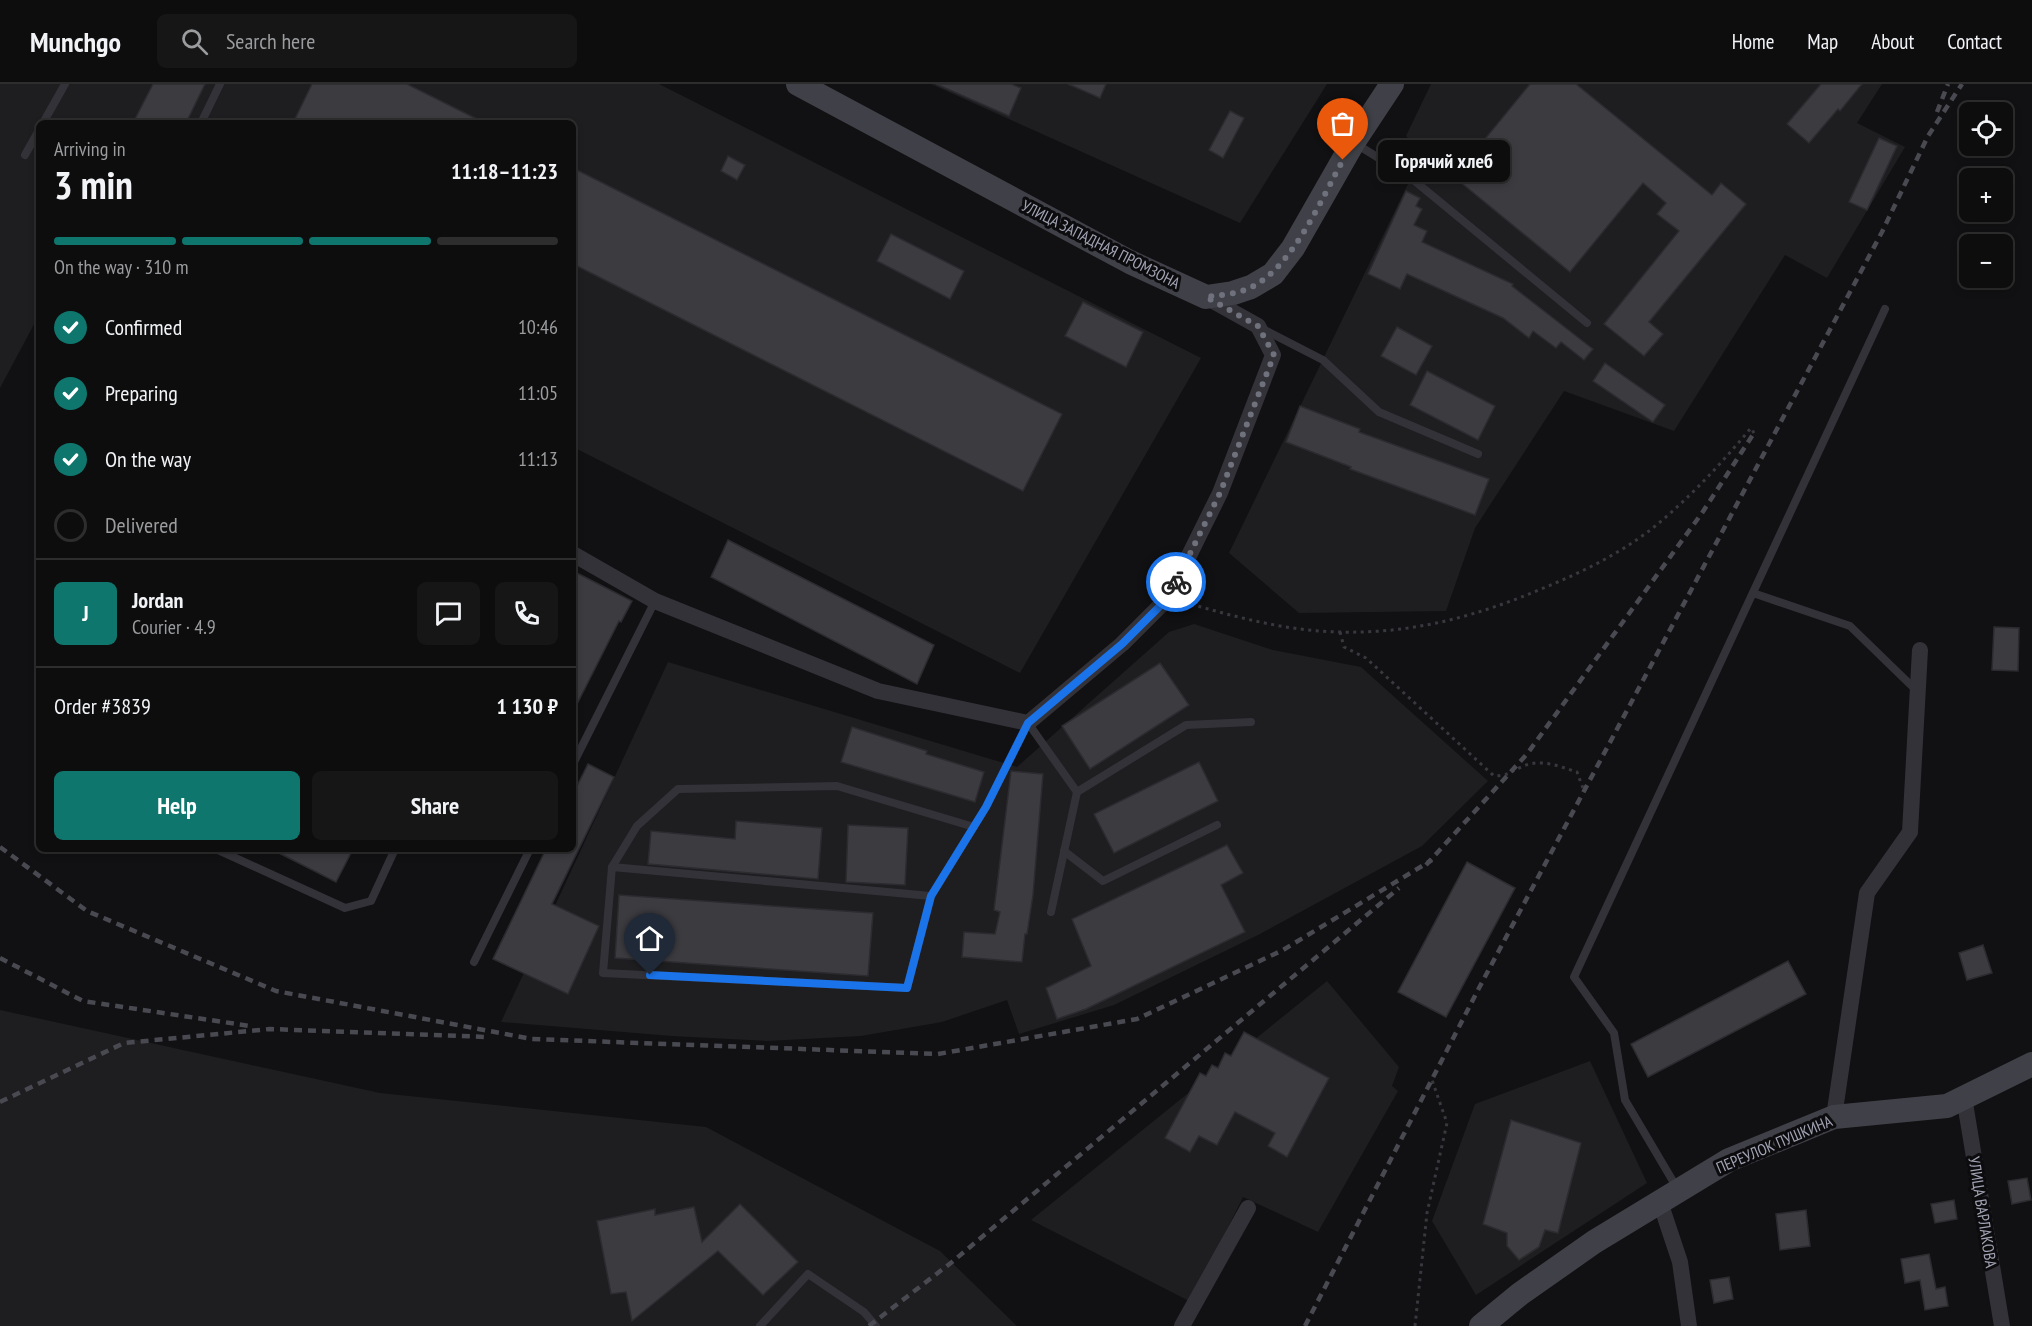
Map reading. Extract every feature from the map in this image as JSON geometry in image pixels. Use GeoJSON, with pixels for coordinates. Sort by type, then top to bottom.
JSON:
{"type":"FeatureCollection","features":[{"type":"Feature","properties":{"kind":"street","name":"УЛИЦА ЗАПАДНАЯ ПРОМЗОНА"},"geometry":{"type":"LineString","coordinates":[[798,84],[1130,262],[1206,297]]}},
{"type":"Feature","properties":{"kind":"street"},"geometry":{"type":"LineString","coordinates":[[1206,297],[1233,293],[1251,287],[1273,274],[1293,248],[1353,143],[1392,84]]}},
{"type":"Feature","properties":{"kind":"street"},"geometry":{"type":"LineString","coordinates":[[576,556],[655,601],[878,691],[1028,723],[1122,644],[1168,598],[1220,493],[1274,355],[1258,326],[1206,297]]}},
{"type":"Feature","properties":{"kind":"street"},"geometry":{"type":"LineString","coordinates":[[1834,1117],[1867,893],[1910,832],[1920,650]]}},
{"type":"Feature","properties":{"kind":"street","name":"ПЕРЕУЛОК ПУШКИНА"},"geometry":{"type":"LineString","coordinates":[[1481,1326],[1520,1294],[1594,1242],[1729,1160],[1834,1117],[1947,1106],[2032,1064]]}},
{"type":"Feature","properties":{"kind":"street","name":"УЛИЦА ВАРЛАКОВА"},"geometry":{"type":"LineString","coordinates":[[1964,1097],[2002,1326]]}},
{"type":"Feature","properties":{"kind":"street"},"geometry":{"type":"LineString","coordinates":[[1669,1197],[1689,1326]]}},
{"type":"Feature","properties":{"kind":"street"},"geometry":{"type":"LineString","coordinates":[[1182,1326],[1248,1208]]}},
{"type":"Feature","properties":{"kind":"lane"},"geometry":{"type":"LineString","coordinates":[[45,120],[64,84]]}},
{"type":"Feature","properties":{"kind":"lane"},"geometry":{"type":"LineString","coordinates":[[202,120],[220,84]]}},
{"type":"Feature","properties":{"kind":"lane"},"geometry":{"type":"LineString","coordinates":[[25,155],[36,135]]}},
{"type":"Feature","properties":{"kind":"lane"},"geometry":{"type":"LineString","coordinates":[[1353,143],[1411,178],[1587,323]]}},
{"type":"Feature","properties":{"kind":"lane"},"geometry":{"type":"LineString","coordinates":[[1669,1197],[1625,1100],[1614,1033],[1574,977],[1885,309]]}},
{"type":"Feature","properties":{"kind":"lane"},"geometry":{"type":"LineString","coordinates":[[1258,326],[1323,360],[1379,412],[1478,454]]}},
{"type":"Feature","properties":{"kind":"lane"},"geometry":{"type":"LineString","coordinates":[[1753,593],[1850,626],[1918,693]]}},
{"type":"Feature","properties":{"kind":"lane"},"geometry":{"type":"LineString","coordinates":[[576,758],[655,601]]}},
{"type":"Feature","properties":{"kind":"lane"},"geometry":{"type":"LineString","coordinates":[[1051,912],[1077,792],[1186,724],[1251,722]]}},
{"type":"Feature","properties":{"kind":"lane"},"geometry":{"type":"LineString","coordinates":[[974,827],[837,786],[678,789],[637,826],[612,867],[603,973],[907,988],[931,896],[974,827],[986,807],[1028,723],[1077,792]]}},
{"type":"Feature","properties":{"kind":"lane"},"geometry":{"type":"LineString","coordinates":[[1064,851],[1103,881],[1217,825]]}},
{"type":"Feature","properties":{"kind":"lane"},"geometry":{"type":"LineString","coordinates":[[223,852],[345,908],[370,902],[394,852]]}},
{"type":"Feature","properties":{"kind":"lane"},"geometry":{"type":"LineString","coordinates":[[474,962],[529,852]]}},
{"type":"Feature","properties":{"kind":"lane"},"geometry":{"type":"LineString","coordinates":[[612,867],[931,896]]}},
{"type":"Feature","properties":{"kind":"lane"},"geometry":{"type":"LineString","coordinates":[[760,1326],[808,1274],[864,1312],[876,1326]]}},
{"type":"Feature","properties":{"kind":"path"},"geometry":{"type":"LineString","coordinates":[[1168,598],[1268,624],[1340,632],[1393,631],[1456,620],[1508,603],[1603,561],[1648,531],[1719,466],[1751,428],[1754,433]]}},
{"type":"Feature","properties":{"kind":"path"},"geometry":{"type":"LineString","coordinates":[[1340,632],[1344,647],[1366,657],[1494,776],[1508,775],[1522,766],[1541,762],[1577,772],[1584,791]]}},
{"type":"Feature","properties":{"kind":"path"},"geometry":{"type":"LineString","coordinates":[[1415,1326],[1427,1213],[1447,1123],[1432,1080]]}},
{"type":"Feature","properties":{"kind":"shaded area"},"geometry":{"type":"Polygon","coordinates":[[[0,84],[659,84],[1201,358],[1020,673],[576,449],[576,120],[36,120],[36,321],[0,388],[0,84]]]}},
{"type":"Feature","properties":{"kind":"shaded area"},"geometry":{"type":"Polygon","coordinates":[[[931,84],[1327,84],[1240,223],[931,84]]]}},
{"type":"Feature","properties":{"kind":"shaded area"},"geometry":{"type":"Polygon","coordinates":[[[1431,84],[1882,84],[1857,123],[1905,147],[1827,278],[1785,255],[1674,431],[1564,391],[1475,528],[1446,611],[1299,613],[1229,553],[1423,153],[1406,136],[1431,84]]]}},
{"type":"Feature","properties":{"kind":"shaded area"},"geometry":{"type":"Polygon","coordinates":[[[1194,624],[1273,650],[1361,667],[1488,781],[1422,846],[1260,934],[1114,1005],[1019,1034],[1007,1000],[942,1022],[861,1036],[767,1041],[501,1022],[668,662],[1017,767],[1169,632],[1194,624]]]}},
{"type":"Feature","properties":{"kind":"shaded area"},"geometry":{"type":"Polygon","coordinates":[[[1327,981],[1399,1067],[1392,1086],[1398,1091],[1318,1232],[1243,1197],[1191,1302],[1031,1220],[1327,981]]]}},
{"type":"Feature","properties":{"kind":"shaded area"},"geometry":{"type":"Polygon","coordinates":[[[0,1010],[380,1093],[706,1127],[940,1251],[1017,1326],[0,1326],[0,1010]]]}},
{"type":"Feature","properties":{"kind":"shaded area"},"geometry":{"type":"Polygon","coordinates":[[[1590,1061],[1647,1183],[1476,1295],[1432,1221],[1475,1104],[1590,1061]]]}},
{"type":"Feature","properties":{"kind":"building"},"geometry":{"type":"Polygon","coordinates":[[[153,84],[205,84],[187,120],[135,120],[153,84]]]}},
{"type":"Feature","properties":{"kind":"building"},"geometry":{"type":"Polygon","coordinates":[[[312,84],[407,84],[479,120],[294,120],[312,84]]]}},
{"type":"Feature","properties":{"kind":"building"},"geometry":{"type":"Polygon","coordinates":[[[936,84],[1011,84],[1021,88],[1009,116],[936,84]]]}},
{"type":"Feature","properties":{"kind":"building"},"geometry":{"type":"Polygon","coordinates":[[[1068,84],[1106,84],[1100,98],[1068,84]]]}},
{"type":"Feature","properties":{"kind":"building"},"geometry":{"type":"Polygon","coordinates":[[[1530,84],[1576,84],[1712,195],[1721,183],[1746,204],[1649,322],[1663,334],[1644,356],[1604,324],[1679,231],[1657,214],[1666,203],[1643,183],[1570,272],[1454,177],[1530,84]]]}},
{"type":"Feature","properties":{"kind":"building"},"geometry":{"type":"Polygon","coordinates":[[[1821,84],[1862,84],[1809,143],[1787,124],[1821,84]]]}},
{"type":"Feature","properties":{"kind":"building"},"geometry":{"type":"Polygon","coordinates":[[[1230,111],[1244,118],[1223,158],[1209,150],[1230,111]]]}},
{"type":"Feature","properties":{"kind":"building"},"geometry":{"type":"Polygon","coordinates":[[[1879,138],[1897,146],[1867,210],[1849,202],[1879,138]]]}},
{"type":"Feature","properties":{"kind":"building"},"geometry":{"type":"Polygon","coordinates":[[[728,156],[745,165],[737,180],[721,171],[728,156]]]}},
{"type":"Feature","properties":{"kind":"building"},"geometry":{"type":"Polygon","coordinates":[[[576,170],[1062,414],[1023,491],[576,266],[576,170]]]}},
{"type":"Feature","properties":{"kind":"building"},"geometry":{"type":"Polygon","coordinates":[[[1406,191],[1420,198],[1416,206],[1422,209],[1414,225],[1427,231],[1422,242],[1513,284],[1512,286],[1593,349],[1584,360],[1561,342],[1556,348],[1533,331],[1529,338],[1503,318],[1407,274],[1400,289],[1368,274],[1406,191]]]}},
{"type":"Feature","properties":{"kind":"building"},"geometry":{"type":"Polygon","coordinates":[[[891,234],[964,271],[950,299],[877,261],[891,234]]]}},
{"type":"Feature","properties":{"kind":"building"},"geometry":{"type":"Polygon","coordinates":[[[1083,302],[1143,332],[1126,367],[1065,336],[1083,302]]]}},
{"type":"Feature","properties":{"kind":"building"},"geometry":{"type":"Polygon","coordinates":[[[1397,327],[1432,346],[1416,375],[1381,356],[1397,327]]]}},
{"type":"Feature","properties":{"kind":"building"},"geometry":{"type":"Polygon","coordinates":[[[1605,363],[1665,405],[1653,422],[1593,381],[1605,363]]]}},
{"type":"Feature","properties":{"kind":"building"},"geometry":{"type":"Polygon","coordinates":[[[1427,371],[1495,406],[1478,440],[1410,405],[1427,371]]]}},
{"type":"Feature","properties":{"kind":"building"},"geometry":{"type":"Polygon","coordinates":[[[1300,406],[1360,429],[1359,432],[1489,479],[1475,515],[1350,469],[1351,467],[1286,442],[1300,406]]]}},
{"type":"Feature","properties":{"kind":"building"},"geometry":{"type":"Polygon","coordinates":[[[728,540],[934,645],[917,684],[711,577],[728,540]]]}},
{"type":"Feature","properties":{"kind":"building"},"geometry":{"type":"Polygon","coordinates":[[[576,573],[632,601],[621,622],[619,621],[576,706],[576,573]]]}},
{"type":"Feature","properties":{"kind":"building"},"geometry":{"type":"Polygon","coordinates":[[[1994,627],[2019,628],[2018,671],[1992,670],[1994,627]]]}},
{"type":"Feature","properties":{"kind":"building"},"geometry":{"type":"Polygon","coordinates":[[[1160,663],[1189,705],[1090,769],[1062,726],[1160,663]]]}},
{"type":"Feature","properties":{"kind":"building"},"geometry":{"type":"Polygon","coordinates":[[[852,727],[984,772],[975,802],[841,762],[852,727]]]}},
{"type":"Feature","properties":{"kind":"building"},"geometry":{"type":"Polygon","coordinates":[[[1199,762],[1218,801],[1114,853],[1094,814],[1199,762]]]}},
{"type":"Feature","properties":{"kind":"building"},"geometry":{"type":"Polygon","coordinates":[[[588,764],[614,777],[552,904],[599,926],[568,994],[493,959],[545,852],[576,852],[576,788],[588,764]]]}},
{"type":"Feature","properties":{"kind":"building"},"geometry":{"type":"Polygon","coordinates":[[[1011,771],[1043,774],[1033,895],[1022,962],[962,957],[964,932],[995,934],[1000,912],[994,910],[1011,771]]]}},
{"type":"Feature","properties":{"kind":"building"},"geometry":{"type":"Polygon","coordinates":[[[736,821],[822,828],[818,879],[648,864],[651,831],[735,839],[736,821]]]}},
{"type":"Feature","properties":{"kind":"building"},"geometry":{"type":"Polygon","coordinates":[[[848,825],[908,828],[905,885],[846,882],[848,825]]]}},
{"type":"Feature","properties":{"kind":"building"},"geometry":{"type":"Polygon","coordinates":[[[1227,845],[1243,873],[1221,885],[1245,932],[1086,1009],[1057,1019],[1046,988],[1091,966],[1072,919],[1227,845]]]}},
{"type":"Feature","properties":{"kind":"building"},"geometry":{"type":"Polygon","coordinates":[[[277,852],[351,852],[336,882],[277,852]]]}},
{"type":"Feature","properties":{"kind":"building"},"geometry":{"type":"Polygon","coordinates":[[[1467,862],[1515,888],[1446,1017],[1398,992],[1467,862]]]}},
{"type":"Feature","properties":{"kind":"building"},"geometry":{"type":"Polygon","coordinates":[[[619,895],[873,913],[868,976],[615,958],[619,895]]]}},
{"type":"Feature","properties":{"kind":"building"},"geometry":{"type":"Polygon","coordinates":[[[1983,945],[1992,973],[1967,980],[1959,953],[1983,945]]]}},
{"type":"Feature","properties":{"kind":"building"},"geometry":{"type":"Polygon","coordinates":[[[1788,961],[1806,994],[1648,1077],[1631,1044],[1788,961]]]}},
{"type":"Feature","properties":{"kind":"building"},"geometry":{"type":"Polygon","coordinates":[[[1244,1032],[1329,1078],[1287,1157],[1268,1146],[1275,1133],[1235,1112],[1217,1145],[1199,1136],[1190,1152],[1165,1138],[1200,1073],[1206,1076],[1212,1065],[1218,1068],[1225,1053],[1231,1056],[1244,1032]]]}},
{"type":"Feature","properties":{"kind":"building"},"geometry":{"type":"Polygon","coordinates":[[[1511,1120],[1581,1143],[1558,1233],[1545,1230],[1539,1247],[1519,1260],[1507,1246],[1507,1233],[1483,1224],[1511,1120]]]}},
{"type":"Feature","properties":{"kind":"building"},"geometry":{"type":"Polygon","coordinates":[[[2027,1178],[2031,1200],[2012,1204],[2008,1181],[2027,1178]]]}},
{"type":"Feature","properties":{"kind":"building"},"geometry":{"type":"Polygon","coordinates":[[[1954,1200],[1957,1219],[1935,1223],[1931,1204],[1954,1200]]]}},
{"type":"Feature","properties":{"kind":"building"},"geometry":{"type":"Polygon","coordinates":[[[740,1204],[798,1262],[763,1295],[718,1251],[632,1321],[626,1292],[611,1294],[597,1221],[655,1209],[655,1215],[694,1207],[702,1242],[740,1204]]]}},
{"type":"Feature","properties":{"kind":"building"},"geometry":{"type":"Polygon","coordinates":[[[1806,1210],[1810,1246],[1780,1250],[1776,1214],[1806,1210]]]}},
{"type":"Feature","properties":{"kind":"building"},"geometry":{"type":"Polygon","coordinates":[[[1929,1254],[1936,1289],[1945,1287],[1948,1306],[1925,1310],[1920,1280],[1905,1283],[1901,1259],[1929,1254]]]}},
{"type":"Feature","properties":{"kind":"building"},"geometry":{"type":"Polygon","coordinates":[[[1729,1277],[1733,1299],[1714,1303],[1710,1280],[1729,1277]]]}},
{"type":"Feature","properties":{"kind":"railway"},"geometry":{"type":"LineString","coordinates":[[1937,112],[1948,84]]}},
{"type":"Feature","properties":{"kind":"railway"},"geometry":{"type":"LineString","coordinates":[[1305,1326],[1479,988],[1882,232],[1928,136],[1962,84]]}},
{"type":"Feature","properties":{"kind":"railway"},"geometry":{"type":"LineString","coordinates":[[1426,865],[1527,754],[1702,513],[1754,433]]}},
{"type":"Feature","properties":{"kind":"railway"},"geometry":{"type":"LineString","coordinates":[[0,847],[87,911],[276,991],[532,1039],[938,1054],[1137,1019],[1283,950],[1432,860]]}},
{"type":"Feature","properties":{"kind":"railway"},"geometry":{"type":"LineString","coordinates":[[869,1326],[952,1262],[1399,888]]}},
{"type":"Feature","properties":{"kind":"railway"},"geometry":{"type":"LineString","coordinates":[[0,958],[83,1001],[250,1026]]}},
{"type":"Feature","properties":{"kind":"railway"},"geometry":{"type":"LineString","coordinates":[[0,1102],[124,1043],[270,1029],[487,1037]]}},
{"type":"Feature","properties":{"kind":"way so far"},"geometry":{"type":"LineString","coordinates":[[1176,582],[1220,493],[1274,355],[1258,326],[1206,297],[1233,293],[1251,287],[1273,274],[1293,248],[1343,160]]}},
{"type":"Feature","properties":{"kind":"place","name":"Горячий хлеб"},"geometry":{"type":"Point","coordinates":[1343,160]}},
{"type":"Feature","properties":{"kind":"route"},"geometry":{"type":"LineString","coordinates":[[650,975],[907,988],[931,896],[986,807],[1028,723],[1122,644],[1168,598],[1176,582]]}}]}
